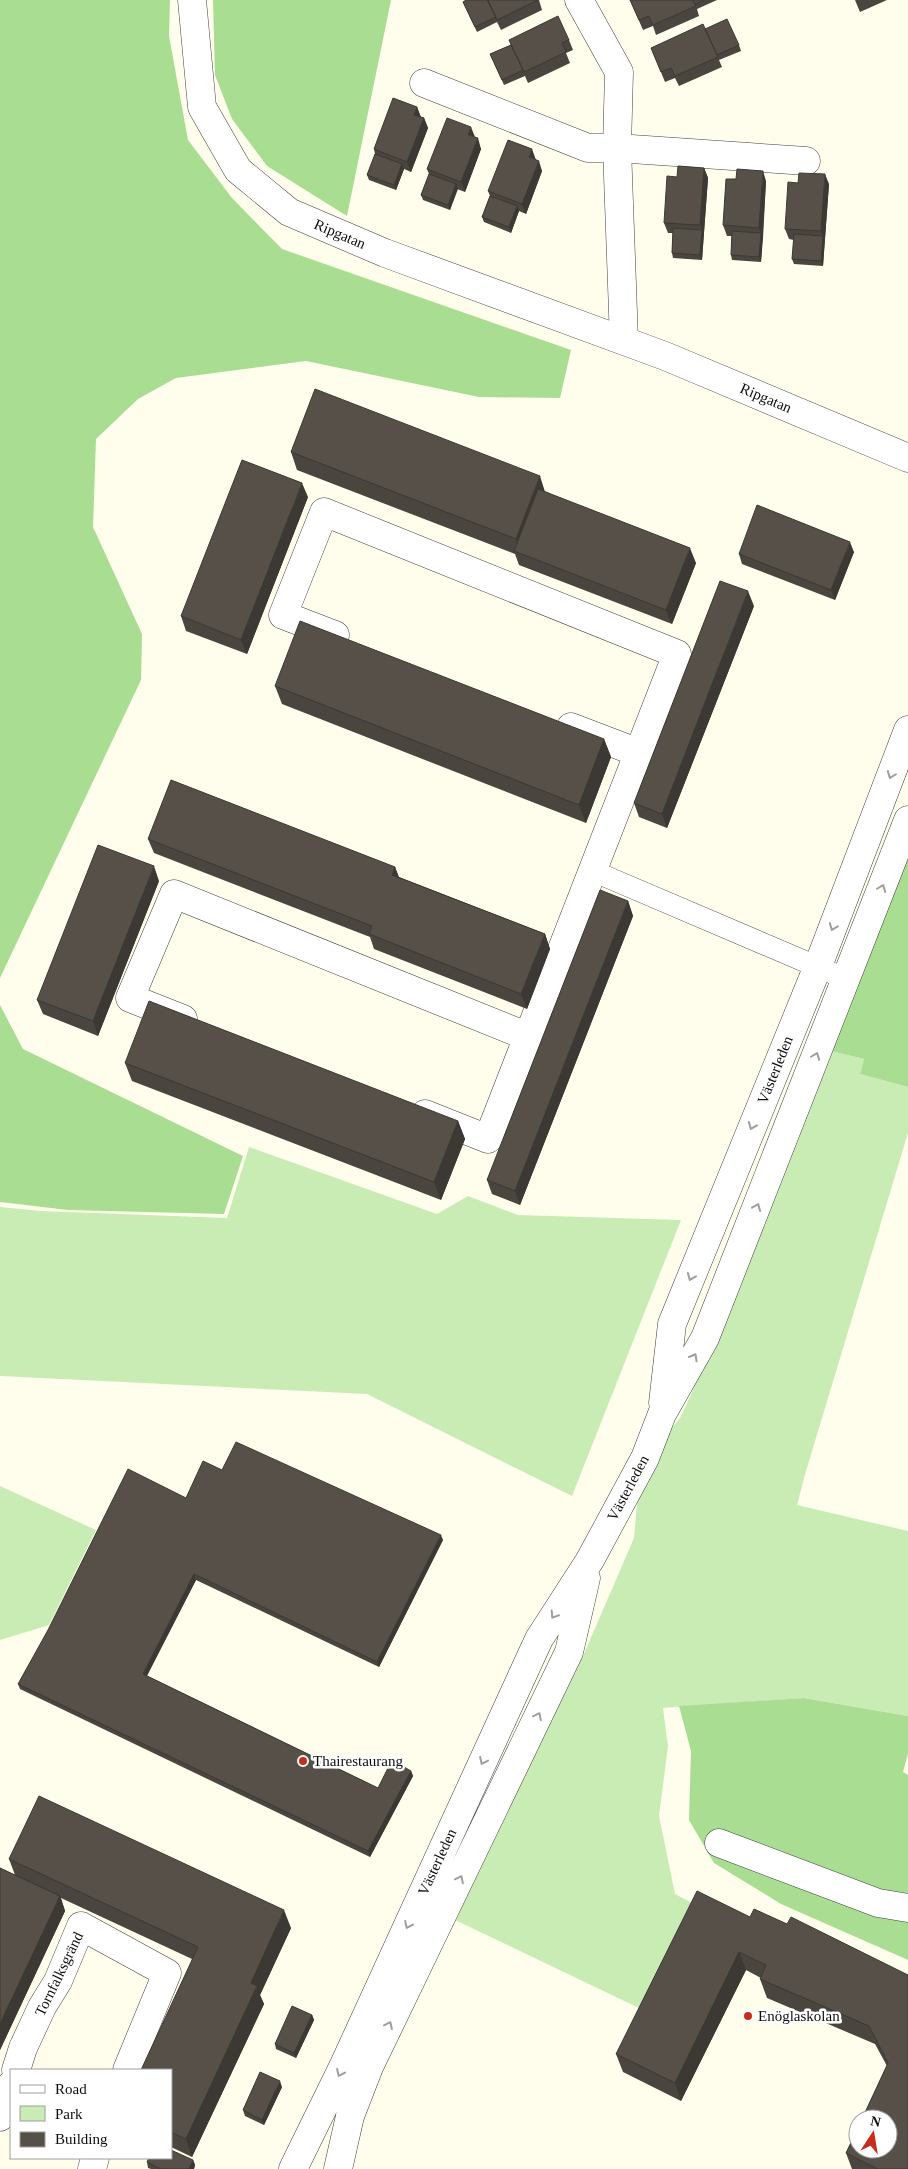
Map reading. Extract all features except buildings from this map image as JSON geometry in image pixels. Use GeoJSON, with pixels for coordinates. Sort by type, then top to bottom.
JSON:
{"type":"FeatureCollection","features":[{"type":"Feature","properties":{"kind":"street","name":"Ripgatan"},"geometry":{"type":"LineString","coordinates":[[192,0],[202,107],[238,170],[289,212],[384,254],[624,340],[908,458]]}},
{"type":"Feature","properties":{"kind":"street"},"geometry":{"type":"LineString","coordinates":[[579,0],[619,72],[617,148],[624,340]]}},
{"type":"Feature","properties":{"kind":"street"},"geometry":{"type":"LineString","coordinates":[[424,83],[588,148],[617,148],[806,160]]}},
{"type":"Feature","properties":{"kind":"street"},"geometry":{"type":"LineString","coordinates":[[356,644],[283,615],[324,512],[677,654],[488,1139],[405,1106]]}},
{"type":"Feature","properties":{"kind":"street"},"geometry":{"type":"LineString","coordinates":[[548,718],[639,753]]}},
{"type":"Feature","properties":{"kind":"street","name":"Västerleden"},"geometry":{"type":"LineString","coordinates":[[662,1414],[672,1324],[818,966],[908,730]]}},
{"type":"Feature","properties":{"kind":"street","name":"Västerleden"},"geometry":{"type":"LineString","coordinates":[[294,2169],[343,2067],[539,1639],[590,1560],[645,1458],[662,1414],[705,1338],[908,820]]}},
{"type":"Feature","properties":{"kind":"street"},"geometry":{"type":"LineString","coordinates":[[203,1027],[130,998],[174,894],[529,1037]]}},
{"type":"Feature","properties":{"kind":"street","name":"Västerleden"},"geometry":{"type":"LineString","coordinates":[[338,2169],[350,2116],[369,2067],[569,1652],[590,1560]]}},
{"type":"Feature","properties":{"kind":"street"},"geometry":{"type":"LineString","coordinates":[[719,1843],[878,1903],[908,1908]]}},
{"type":"Feature","properties":{"kind":"street","name":"Tornfalksgränd"},"geometry":{"type":"LineString","coordinates":[[16,2069],[23,2048],[42,2007],[58,1981],[81,1926],[168,1973],[127,2069]]}},
{"type":"Feature","properties":{"kind":"street"},"geometry":{"type":"LineString","coordinates":[[0,2117],[10,2088]]}},
{"type":"Feature","properties":{"kind":"lane"},"geometry":{"type":"LineString","coordinates":[[593,871],[846,979]]}},
{"type":"Feature","properties":{"kind":"green space"},"geometry":{"type":"Polygon","coordinates":[[[0,0],[170,0],[169,36],[188,140],[232,198],[282,249],[571,350],[560,398],[479,397],[306,361],[176,378],[138,399],[96,439],[93,527],[142,634],[141,680],[0,978],[0,0]]]}},
{"type":"Feature","properties":{"kind":"green space"},"geometry":{"type":"Polygon","coordinates":[[[213,0],[391,0],[347,216],[267,166],[232,119],[215,75],[213,0]]]}},
{"type":"Feature","properties":{"kind":"green space"},"geometry":{"type":"Polygon","coordinates":[[[908,852],[908,1087],[860,1074],[864,1059],[831,1051],[908,852]]]}},
{"type":"Feature","properties":{"kind":"green space"},"geometry":{"type":"Polygon","coordinates":[[[0,1005],[23,1049],[243,1156],[224,1214],[68,1210],[0,1202],[0,1005]]]}},
{"type":"Feature","properties":{"kind":"green space"},"geometry":{"type":"Polygon","coordinates":[[[831,1051],[864,1059],[860,1074],[908,1087],[908,1133],[797,1505],[908,1531],[908,1716],[804,1698],[663,1708],[668,1746],[659,1816],[675,1894],[694,1904],[643,2010],[455,1920],[583,1656],[634,1538],[637,1504],[666,1435],[680,1418],[690,1397],[831,1051]]]}},
{"type":"Feature","properties":{"kind":"green space"},"geometry":{"type":"Polygon","coordinates":[[[249,1147],[437,1214],[468,1196],[518,1215],[681,1220],[572,1496],[367,1394],[0,1376],[0,1207],[41,1211],[227,1218],[249,1147]]]}},
{"type":"Feature","properties":{"kind":"green space"},"geometry":{"type":"Polygon","coordinates":[[[0,1486],[96,1530],[49,1625],[0,1640],[0,1486]]]}},
{"type":"Feature","properties":{"kind":"green space"},"geometry":{"type":"Polygon","coordinates":[[[804,1698],[908,1716],[908,1754],[903,1772],[908,1775],[908,1960],[781,1904],[714,1863],[689,1820],[691,1751],[679,1706],[804,1698]]]}},
{"type":"Feature","properties":{"kind":"place","name":"Thairestaurang"},"geometry":{"type":"Point","coordinates":[303,1761]}},
{"type":"Feature","properties":{"kind":"place","name":"Enöglaskolan"},"geometry":{"type":"Point","coordinates":[748,2016]}}]}
